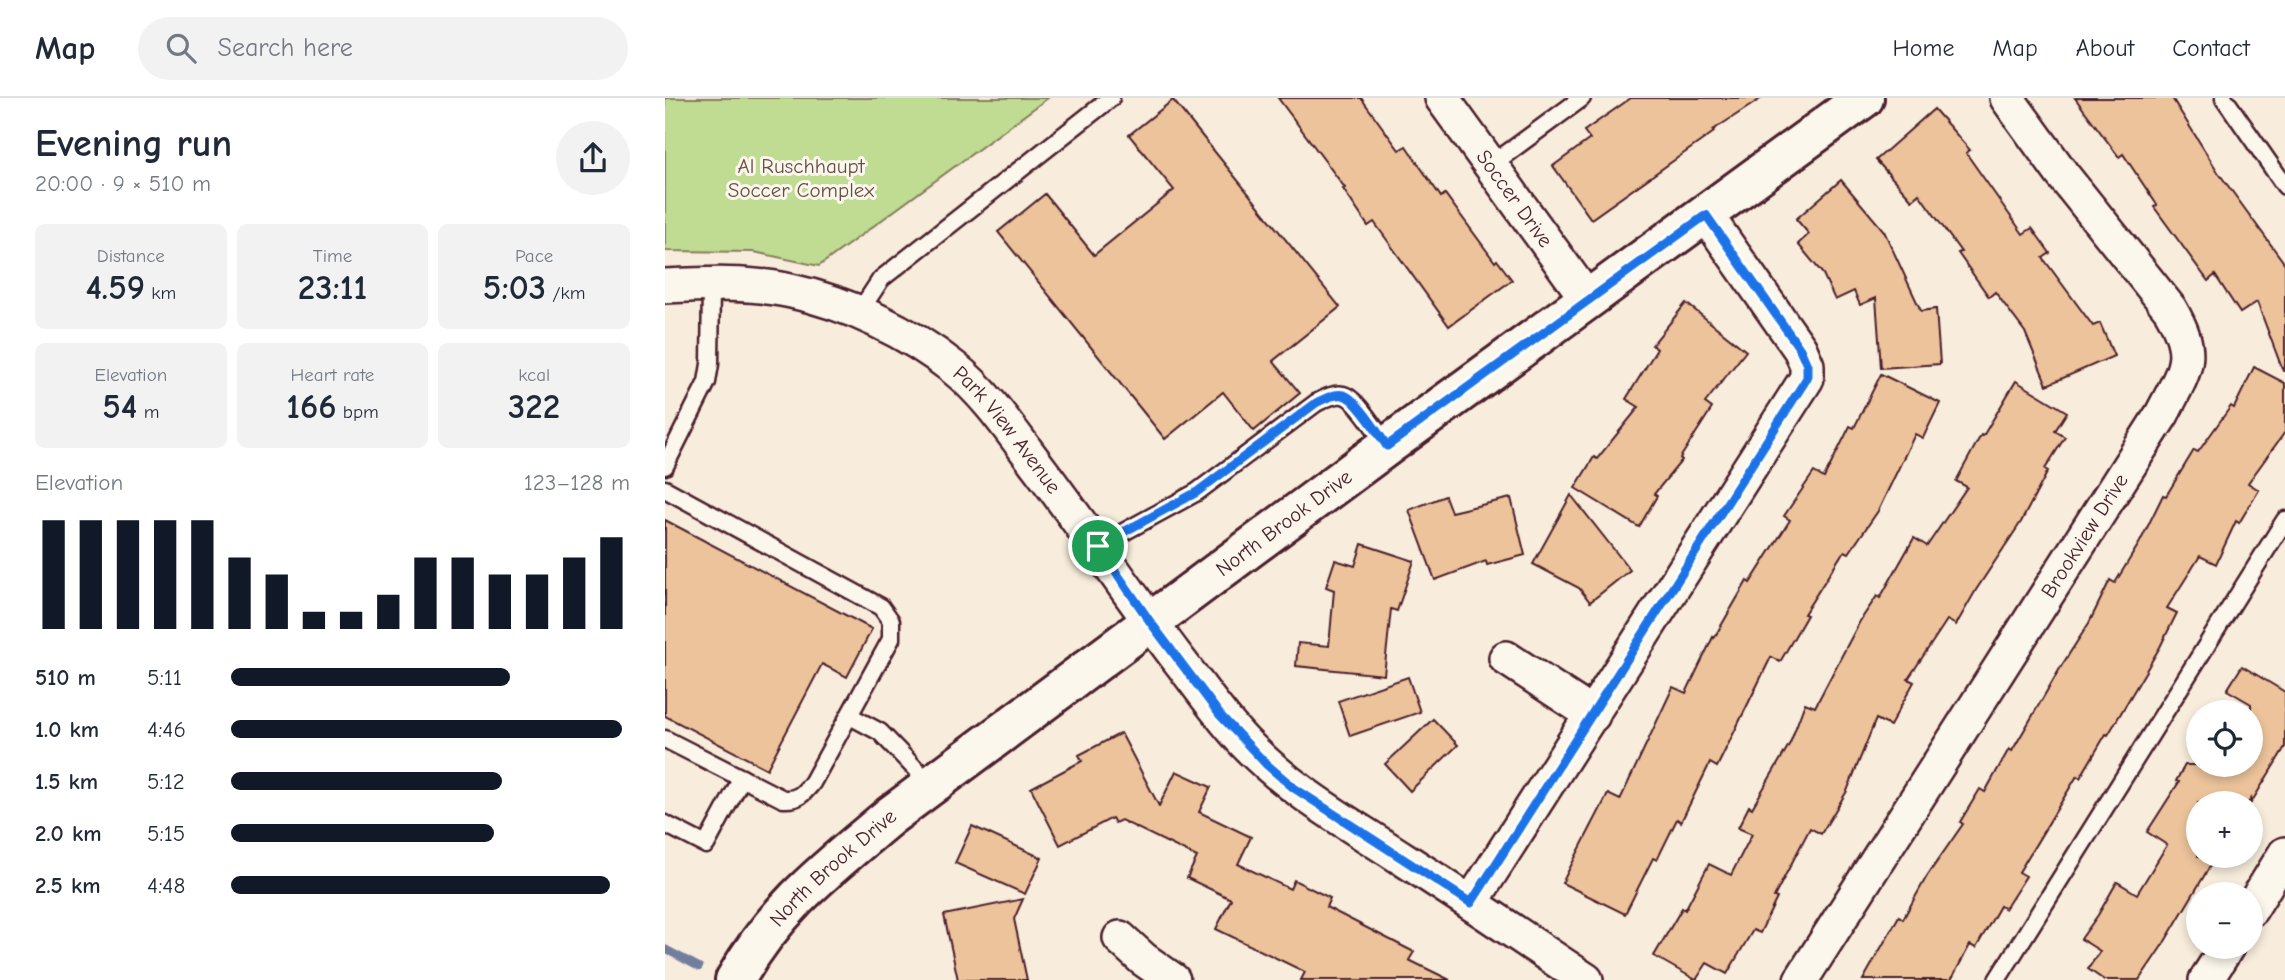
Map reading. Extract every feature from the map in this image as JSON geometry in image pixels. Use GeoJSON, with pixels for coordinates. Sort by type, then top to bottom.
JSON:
{"type":"FeatureCollection","features":[{"type":"Feature","properties":{"kind":"street","name":"Soccer Drive"},"geometry":{"type":"LineString","coordinates":[[1442,98],[1588,300]]}},
{"type":"Feature","properties":{"kind":"street","name":"North Brook Drive"},"geometry":{"type":"LineString","coordinates":[[735,980],[778,916],[814,879],[890,816],[1387,446],[1864,98]]}},
{"type":"Feature","properties":{"kind":"street","name":"Brookview Drive"},"geometry":{"type":"LineString","coordinates":[[1801,980],[2154,426],[2178,383],[2186,360],[2187,346],[2182,329],[2170,309],[2062,174],[2007,98]]}},
{"type":"Feature","properties":{"kind":"street"},"geometry":{"type":"LineString","coordinates":[[1471,903],[1807,378],[1807,365],[1800,349],[1706,215]]}},
{"type":"Feature","properties":{"kind":"street","name":"Park View Avenue"},"geometry":{"type":"LineString","coordinates":[[665,286],[712,284],[791,291],[858,314],[924,347],[955,369],[985,398],[1008,426],[1098,546],[1151,623],[1220,715],[1245,743],[1294,788],[1586,980]]}},
{"type":"Feature","properties":{"kind":"street"},"geometry":{"type":"LineString","coordinates":[[1506,658],[1593,715]]}},
{"type":"Feature","properties":{"kind":"street"},"geometry":{"type":"LineString","coordinates":[[2263,890],[2285,854]]}},
{"type":"Feature","properties":{"kind":"street"},"geometry":{"type":"LineString","coordinates":[[1120,938],[1143,959],[1173,980]]}},
{"type":"Feature","properties":{"kind":"street"},"geometry":{"type":"LineString","coordinates":[[2206,980],[2219,959]]}},
{"type":"Feature","properties":{"kind":"lane"},"geometry":{"type":"LineString","coordinates":[[858,314],[881,279],[1111,98]]}},
{"type":"Feature","properties":{"kind":"lane"},"geometry":{"type":"LineString","coordinates":[[1491,165],[1582,98]]}},
{"type":"Feature","properties":{"kind":"lane"},"geometry":{"type":"LineString","coordinates":[[2224,98],[2285,186]]}},
{"type":"Feature","properties":{"kind":"lane"},"geometry":{"type":"LineString","coordinates":[[665,466],[707,382],[712,284]]}},
{"type":"Feature","properties":{"kind":"lane"},"geometry":{"type":"LineString","coordinates":[[1098,546],[1197,492],[1316,403],[1331,396],[1344,394],[1353,400],[1387,446]]}},
{"type":"Feature","properties":{"kind":"lane"},"geometry":{"type":"LineString","coordinates":[[665,489],[881,607],[891,621],[891,639],[812,783],[801,796],[783,799],[665,739]]}},
{"type":"Feature","properties":{"kind":"lane"},"geometry":{"type":"LineString","coordinates":[[1997,980],[2285,520]]}},
{"type":"Feature","properties":{"kind":"lane"},"geometry":{"type":"LineString","coordinates":[[850,716],[880,733],[932,786]]}},
{"type":"Feature","properties":{"kind":"lane"},"geometry":{"type":"LineString","coordinates":[[665,824],[706,845],[742,778]]}},
{"type":"Feature","properties":{"kind":"green space","name":"Al Ruschhaupt Soccer Complex"},"geometry":{"type":"Polygon","coordinates":[[[665,98],[1048,98],[819,266],[754,252],[665,251],[665,98]]]}},
{"type":"Feature","properties":{"kind":"building"},"geometry":{"type":"Polygon","coordinates":[[[1278,98],[1361,98],[1399,150],[1406,146],[1441,197],[1445,194],[1495,262],[1497,260],[1512,280],[1449,326],[1374,222],[1368,226],[1343,189],[1345,188],[1278,98]]]}},
{"type":"Feature","properties":{"kind":"building"},"geometry":{"type":"Polygon","coordinates":[[[1631,98],[1762,98],[1713,130],[1714,132],[1591,219],[1553,166],[1590,139],[1584,131],[1631,98]]]}},
{"type":"Feature","properties":{"kind":"building"},"geometry":{"type":"Polygon","coordinates":[[[2075,98],[2172,98],[2218,172],[2285,264],[2285,371],[2257,302],[2240,313],[2215,275],[2208,281],[2154,207],[2157,205],[2123,154],[2119,157],[2075,98]]]}},
{"type":"Feature","properties":{"kind":"building"},"geometry":{"type":"Polygon","coordinates":[[[1173,100],[1340,307],[1273,361],[1300,393],[1254,431],[1223,392],[1165,439],[998,232],[1045,194],[1094,255],[1174,190],[1129,135],[1173,100]]]}},
{"type":"Feature","properties":{"kind":"building"},"geometry":{"type":"Polygon","coordinates":[[[1934,109],[1970,150],[1966,153],[2023,234],[2032,228],[2050,253],[2043,258],[2093,326],[2100,323],[2114,356],[2047,385],[2025,332],[1995,292],[1989,297],[1958,253],[1961,252],[1919,194],[1912,200],[1876,160],[1934,109]]]}},
{"type":"Feature","properties":{"kind":"building"},"geometry":{"type":"Polygon","coordinates":[[[1841,180],[1884,231],[1921,311],[1936,309],[1940,364],[1881,368],[1876,298],[1860,305],[1854,291],[1835,300],[1823,274],[1798,244],[1809,234],[1796,219],[1841,180]]]}},
{"type":"Feature","properties":{"kind":"building"},"geometry":{"type":"Polygon","coordinates":[[[1686,303],[1746,351],[1705,403],[1712,408],[1680,458],[1682,460],[1654,494],[1657,496],[1639,527],[1575,488],[1594,457],[1597,459],[1639,407],[1626,399],[1657,349],[1652,345],[1686,303]]]}},
{"type":"Feature","properties":{"kind":"building"},"geometry":{"type":"Polygon","coordinates":[[[2254,367],[2285,383],[2285,432],[2248,483],[2259,490],[2239,523],[2236,521],[2216,564],[2200,556],[2167,608],[2177,613],[2160,647],[2108,735],[2106,734],[2080,778],[2077,776],[2019,872],[2026,876],[2005,909],[2000,906],[1976,948],[1970,945],[1951,980],[1863,980],[1899,916],[1903,919],[1927,876],[1963,824],[1960,822],[1980,789],[1985,792],[2009,749],[2012,751],[2089,623],[2110,580],[2115,583],[2140,542],[2163,495],[2166,496],[2194,450],[2198,452],[2231,406],[2234,408],[2254,367]]]}},
{"type":"Feature","properties":{"kind":"building"},"geometry":{"type":"Polygon","coordinates":[[[1881,374],[1940,403],[1923,438],[1915,434],[1878,511],[1849,553],[1845,551],[1842,554],[1804,614],[1807,615],[1780,662],[1771,657],[1717,767],[1710,763],[1681,822],[1677,819],[1657,860],[1653,858],[1625,914],[1562,883],[1608,794],[1620,800],[1673,687],[1686,693],[1713,637],[1747,581],[1750,583],[1790,520],[1784,516],[1814,472],[1824,478],[1850,426],[1854,428],[1881,374]]]}},
{"type":"Feature","properties":{"kind":"building"},"geometry":{"type":"Polygon","coordinates":[[[2016,381],[2067,412],[2055,431],[2065,437],[2045,469],[2048,471],[2021,522],[1956,625],[1947,620],[1908,679],[1914,682],[1890,726],[1876,719],[1847,791],[1821,834],[1810,828],[1774,897],[1777,898],[1760,933],[1753,930],[1727,974],[1707,963],[1696,980],[1654,956],[1682,908],[1685,910],[1709,864],[1731,875],[1752,834],[1738,828],[1790,743],[1805,703],[1815,707],[1860,621],[1877,596],[1880,598],[1914,538],[1927,546],[1967,487],[1956,481],[1981,435],[1983,436],[2016,381]]]}},
{"type":"Feature","properties":{"kind":"building"},"geometry":{"type":"Polygon","coordinates":[[[1571,495],[1630,570],[1590,602],[1579,588],[1533,564],[1571,495]]]}},
{"type":"Feature","properties":{"kind":"building"},"geometry":{"type":"Polygon","coordinates":[[[1445,496],[1451,512],[1511,498],[1525,555],[1487,565],[1486,561],[1435,580],[1409,510],[1445,496]]]}},
{"type":"Feature","properties":{"kind":"building"},"geometry":{"type":"Polygon","coordinates":[[[665,520],[872,629],[847,677],[822,664],[767,769],[665,716],[665,520]]]}},
{"type":"Feature","properties":{"kind":"building"},"geometry":{"type":"Polygon","coordinates":[[[1362,544],[1414,561],[1397,611],[1391,609],[1384,675],[1296,666],[1298,643],[1329,646],[1334,590],[1326,587],[1335,560],[1355,566],[1362,544]]]}},
{"type":"Feature","properties":{"kind":"building"},"geometry":{"type":"Polygon","coordinates":[[[2242,666],[2285,692],[2285,747],[2258,791],[2186,791],[2186,868],[2209,868],[2200,882],[2186,882],[2186,906],[2139,980],[2104,980],[2088,969],[2100,951],[2081,939],[2117,882],[2137,894],[2167,845],[2147,832],[2179,782],[2176,781],[2185,765],[2186,777],[2263,777],[2263,700],[2244,700],[2227,690],[2242,666]]]}},
{"type":"Feature","properties":{"kind":"building"},"geometry":{"type":"Polygon","coordinates":[[[1408,677],[1420,712],[1350,736],[1338,701],[1408,677]]]}},
{"type":"Feature","properties":{"kind":"building"},"geometry":{"type":"Polygon","coordinates":[[[1433,719],[1458,745],[1410,791],[1385,764],[1433,719]]]}},
{"type":"Feature","properties":{"kind":"building"},"geometry":{"type":"Polygon","coordinates":[[[1121,733],[1159,806],[1176,771],[1211,787],[1199,812],[1251,837],[1238,864],[1290,889],[1294,880],[1330,898],[1326,907],[1414,952],[1409,960],[1450,980],[1301,980],[1305,972],[1216,929],[1231,899],[1187,878],[1197,857],[1121,820],[1115,823],[1112,818],[1060,845],[1031,788],[1082,761],[1079,755],[1121,733]]]}},
{"type":"Feature","properties":{"kind":"building"},"geometry":{"type":"Polygon","coordinates":[[[972,826],[1042,858],[1025,894],[955,863],[972,826]]]}},
{"type":"Feature","properties":{"kind":"building"},"geometry":{"type":"Polygon","coordinates":[[[1023,899],[1014,919],[1027,980],[958,980],[944,915],[1023,899]]]}},
{"type":"Feature","properties":{"kind":"waterway"},"geometry":{"type":"LineString","coordinates":[[665,949],[699,967]]}},
{"type":"Feature","properties":{"kind":"route"},"geometry":{"type":"LineString","coordinates":[[1706,215],[1800,349],[1807,365],[1807,378],[1798,393],[1471,903],[1294,788],[1266,764],[1220,715],[1098,546],[1197,492],[1316,403],[1331,396],[1344,394],[1353,400],[1387,446],[1706,215]]}}]}
